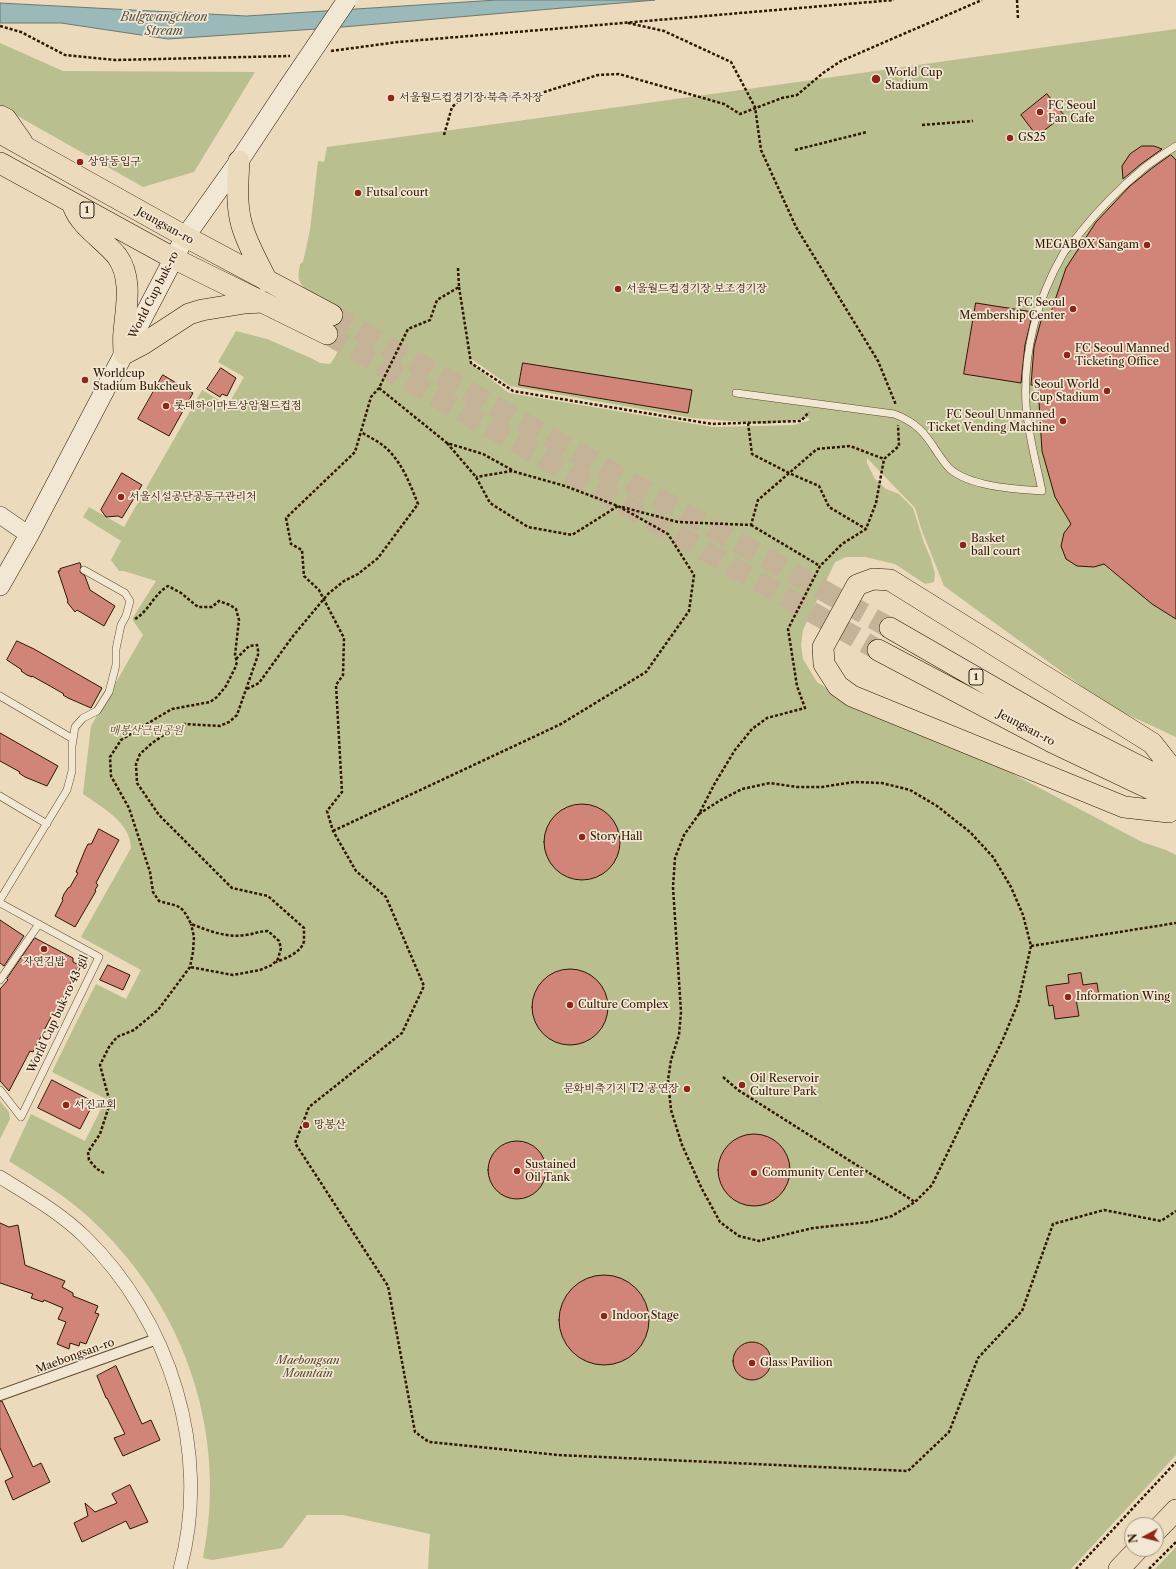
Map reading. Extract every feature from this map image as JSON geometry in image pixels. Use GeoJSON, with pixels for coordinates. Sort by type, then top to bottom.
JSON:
{"type":"FeatureCollection","features":[{"type":"Feature","properties":{"kind":"main road","name":"World Cup buk-ro"},"geometry":{"type":"LineString","coordinates":[[0,586],[29,535],[185,237],[239,161],[347,0]]}},
{"type":"Feature","properties":{"kind":"main road"},"geometry":{"type":"LineString","coordinates":[[0,116],[6,119],[25,146]]}},
{"type":"Feature","properties":{"kind":"main road","name":"Jeungsan-ro"},"geometry":{"type":"LineString","coordinates":[[0,133],[185,237],[267,281],[330,325],[262,302],[173,258],[0,163]]}},
{"type":"Feature","properties":{"kind":"main road"},"geometry":{"type":"LineString","coordinates":[[239,161],[237,197],[240,221],[246,240],[267,281]]}},
{"type":"Feature","properties":{"kind":"main road"},"geometry":{"type":"LineString","coordinates":[[73,203],[76,212],[83,222],[104,241],[118,258],[124,271],[128,301],[124,333],[124,354],[143,344],[189,314],[245,302],[262,302]]}},
{"type":"Feature","properties":{"kind":"main road"},"geometry":{"type":"LineString","coordinates":[[1174,810],[1124,807],[852,696],[838,686],[824,664],[824,647],[857,585],[873,579],[890,580],[1152,743],[1175,776]]}},
{"type":"Feature","properties":{"kind":"main road","name":"Jeungsan-ro"},"geometry":{"type":"LineString","coordinates":[[890,628],[1057,734]]}},
{"type":"Feature","properties":{"kind":"main road","name":"Jeungsan-ro"},"geometry":{"type":"LineString","coordinates":[[878,650],[1057,734]]}},
{"type":"Feature","properties":{"kind":"main road","name":"1"},"geometry":{"type":"LineString","coordinates":[[1174,810],[1069,764],[1057,734],[1092,729],[1175,776]]}},
{"type":"Feature","properties":{"kind":"main road"},"geometry":{"type":"LineString","coordinates":[[1164,1523],[1176,1510]]}},
{"type":"Feature","properties":{"kind":"main road"},"geometry":{"type":"LineString","coordinates":[[1119,1569],[1130,1557]]}},
{"type":"Feature","properties":{"kind":"street"},"geometry":{"type":"LineString","coordinates":[[0,515],[29,535]]}},
{"type":"Feature","properties":{"kind":"street"},"geometry":{"type":"LineString","coordinates":[[0,1177],[51,1208],[84,1236],[111,1266],[136,1300],[157,1339],[169,1366],[178,1400],[186,1433],[191,1472],[189,1513],[184,1553],[180,1569]]}},
{"type":"Feature","properties":{"kind":"street","name":"Maebongsan-ro"},"geometry":{"type":"LineString","coordinates":[[0,1395],[157,1339]]}},
{"type":"Feature","properties":{"kind":"lane"},"geometry":{"type":"LineString","coordinates":[[736,393],[885,412],[897,415],[924,432],[945,464],[963,478],[973,482],[1018,490],[1042,491],[1029,431],[1026,405],[1028,351],[1035,319],[1040,306],[1064,253],[1085,226],[1109,200],[1144,168],[1176,146]]}},
{"type":"Feature","properties":{"kind":"lane"},"geometry":{"type":"LineString","coordinates":[[0,902],[67,790],[72,771],[73,739],[76,727],[83,718],[98,711],[109,692],[116,665],[116,649],[130,600],[125,593],[84,570]]}},
{"type":"Feature","properties":{"kind":"lane"},"geometry":{"type":"LineString","coordinates":[[0,696],[73,739]]}},
{"type":"Feature","properties":{"kind":"lane"},"geometry":{"type":"LineString","coordinates":[[0,796],[47,824]]}},
{"type":"Feature","properties":{"kind":"lane","name":"World Cup buk-ro 43-gil"},"geometry":{"type":"LineString","coordinates":[[0,902],[99,957],[21,1117],[0,1090]]}},
{"type":"Feature","properties":{"kind":"lane"},"geometry":{"type":"LineString","coordinates":[[0,980],[39,924]]}},
{"type":"Feature","properties":{"kind":"path"},"geometry":{"type":"LineString","coordinates":[[699,814],[742,789],[770,783],[797,787],[822,787],[854,782],[882,782],[910,790],[937,806],[970,832],[993,857],[1011,887],[1023,915],[1031,946],[1018,1003],[1003,1039],[932,1185],[915,1202],[892,1216],[869,1222],[813,1228],[759,1241],[739,1236],[720,1222],[702,1189],[682,1145],[671,1110],[668,1080],[670,1060],[679,1035],[681,1012],[673,887],[676,858],[684,834],[699,814],[715,783],[735,750],[752,728],[767,718],[805,708],[797,686],[788,629],[820,566],[842,544],[866,529],[876,503],[884,459],[899,446],[897,407],[878,361],[796,227],[761,150],[755,107],[731,62],[664,31],[628,23],[894,0]]}},
{"type":"Feature","properties":{"kind":"path"},"geometry":{"type":"LineString","coordinates":[[444,135],[452,107],[464,97],[510,97],[538,94],[598,75],[620,74],[642,79],[724,104],[740,114],[755,107],[797,95],[822,73],[841,61],[982,0]]}},
{"type":"Feature","properties":{"kind":"path"},"geometry":{"type":"LineString","coordinates":[[1017,0],[1018,19]]}},
{"type":"Feature","properties":{"kind":"path"},"geometry":{"type":"LineString","coordinates":[[922,125],[973,121]]}},
{"type":"Feature","properties":{"kind":"path"},"geometry":{"type":"LineString","coordinates":[[795,150],[867,132]]}},
{"type":"Feature","properties":{"kind":"path"},"geometry":{"type":"LineString","coordinates":[[458,268],[459,287],[471,362],[514,391],[712,424],[801,421],[816,403]]}},
{"type":"Feature","properties":{"kind":"path"},"geometry":{"type":"LineString","coordinates":[[459,287],[438,300],[430,320],[408,328],[379,388],[371,397],[355,452],[286,518],[291,544],[302,550],[304,576],[319,590],[344,638],[343,675],[336,685],[342,792],[327,811],[333,831],[356,871],[386,897],[424,986],[402,1033],[309,1107],[295,1143],[388,1286],[415,1432],[429,1442],[558,1455],[908,1471],[949,1432],[978,1358],[1022,1310],[1053,1224],[1104,1210],[1161,1221],[1176,1211]]}},
{"type":"Feature","properties":{"kind":"path"},"geometry":{"type":"LineString","coordinates":[[379,388],[446,443],[476,477],[490,503],[528,527],[572,535],[618,506]]}},
{"type":"Feature","properties":{"kind":"path"},"geometry":{"type":"LineString","coordinates":[[748,423],[752,454],[819,486],[829,507],[866,529]]}},
{"type":"Feature","properties":{"kind":"path"},"geometry":{"type":"LineString","coordinates":[[247,689],[259,684],[293,636],[328,594],[344,581],[358,574],[378,558],[418,504],[409,481],[395,458],[384,447],[361,432]]}},
{"type":"Feature","properties":{"kind":"path"},"geometry":{"type":"LineString","coordinates":[[446,443],[482,454],[512,471],[565,486],[618,506],[678,522],[751,525],[820,566]]}},
{"type":"Feature","properties":{"kind":"path"},"geometry":{"type":"LineString","coordinates":[[751,525],[758,500],[817,449],[850,446],[884,459]]}},
{"type":"Feature","properties":{"kind":"path"},"geometry":{"type":"LineString","coordinates":[[476,477],[512,471]]}},
{"type":"Feature","properties":{"kind":"path"},"geometry":{"type":"LineString","coordinates":[[333,831],[561,724],[646,672],[689,611],[694,575],[668,534],[618,506]]}},
{"type":"Feature","properties":{"kind":"path"},"geometry":{"type":"LineString","coordinates":[[104,1173],[89,1160],[88,1152],[100,1134],[110,1104],[100,1065],[109,1047],[117,1037],[134,1030],[158,1010],[190,967],[194,937],[187,915],[177,904],[159,901],[153,892],[150,872],[129,808],[112,776],[110,757],[121,740],[155,718],[172,709],[206,703],[217,697],[226,686],[235,668],[239,620],[236,610],[230,605],[219,601],[212,607],[198,607],[181,593],[168,586],[163,589],[141,616],[129,623],[122,624]]}},
{"type":"Feature","properties":{"kind":"path"},"geometry":{"type":"LineString","coordinates":[[236,659],[249,646],[257,646],[258,655],[237,715],[229,722],[220,726],[184,724],[172,729],[140,754],[136,764],[137,783],[159,815],[232,888],[268,896],[304,928],[304,942],[301,948],[284,960],[275,962]]}},
{"type":"Feature","properties":{"kind":"path"},"geometry":{"type":"LineString","coordinates":[[1031,946],[1176,923]]}},
{"type":"Feature","properties":{"kind":"path"},"geometry":{"type":"LineString","coordinates":[[190,967],[232,975],[260,970],[272,965],[278,959],[281,948],[279,941],[268,931],[246,935],[225,936],[191,924]]}},
{"type":"Feature","properties":{"kind":"path"},"geometry":{"type":"LineString","coordinates":[[723,1077],[738,1090],[915,1202]]}},
{"type":"Feature","properties":{"kind":"path"},"geometry":{"type":"LineString","coordinates":[[1076,1569],[1176,1462]]}},
{"type":"Feature","properties":{"kind":"path"},"geometry":{"type":"LineString","coordinates":[[1149,1569],[1176,1542]]}},
{"type":"Feature","properties":{"kind":"green space"},"geometry":{"type":"Polygon","coordinates":[[[1176,29],[1176,737],[1109,706],[944,586],[922,531],[915,508],[867,458],[867,463],[875,479],[886,489],[899,494],[913,508],[924,543],[931,559],[935,574],[934,582],[925,584],[895,564],[865,557],[846,557],[835,562],[803,630],[801,645],[803,659],[817,682],[831,691],[1016,766],[1013,774],[1142,842],[1176,855],[1176,1455],[1071,1569],[428,1569],[430,1534],[343,1515],[307,1515],[282,1548],[212,1560],[203,1558],[209,1512],[210,1466],[204,1421],[193,1378],[176,1336],[155,1296],[128,1259],[97,1225],[66,1198],[9,1161],[31,1114],[85,1141],[106,1099],[52,1072],[96,984],[126,999],[141,970],[81,937],[131,848],[126,831],[121,823],[107,810],[83,794],[91,726],[143,635],[132,619],[156,581],[124,571],[119,571],[111,560],[121,541],[83,517],[89,507],[124,527],[202,390],[228,405],[244,377],[218,362],[236,331],[267,339],[320,363],[330,364],[334,358],[341,343],[342,335],[342,327],[337,312],[325,299],[304,288],[299,277],[300,264],[303,262],[310,230],[318,161],[324,162],[327,147],[1176,29]],[[470,358],[474,366],[509,393],[713,427],[794,425],[810,420],[808,418],[767,424],[692,418],[510,386],[470,358]]]}},
{"type":"Feature","properties":{"kind":"green space"},"geometry":{"type":"Polygon","coordinates":[[[0,43],[63,71],[255,72],[194,172],[143,187],[0,106],[0,43]]]}},
{"type":"Feature","properties":{"kind":"green space"},"geometry":{"type":"Polygon","coordinates":[[[0,1101],[9,1112],[10,1119],[0,1139],[0,1101]]]}},
{"type":"Feature","properties":{"kind":"green space"},"geometry":{"type":"Polygon","coordinates":[[[1176,1547],[1176,1569],[1155,1569],[1176,1547]]]}},
{"type":"Feature","properties":{"kind":"water","name":"Bulgwangcheon Stream"},"geometry":{"type":"Polygon","coordinates":[[[497,0],[655,0],[331,28],[168,39],[61,23],[0,23],[0,3],[246,16],[497,0]]]}},
{"type":"Feature","properties":{"kind":"building"},"geometry":{"type":"Polygon","coordinates":[[[1047,94],[1064,115],[1037,136],[1021,115],[1047,94]]]}},
{"type":"Feature","properties":{"kind":"building"},"geometry":{"type":"Polygon","coordinates":[[[1142,146],[1154,146],[1162,149],[1123,179],[1122,166],[1130,154],[1142,146]]]}},
{"type":"Feature","properties":{"kind":"building","name":"Seoul World Cup Stadium"},"geometry":{"type":"Polygon","coordinates":[[[1171,155],[1176,160],[1176,619],[1152,604],[1104,564],[1094,567],[1077,566],[1066,559],[1061,546],[1064,533],[1071,524],[1055,497],[1042,451],[1038,386],[1031,385],[1034,347],[1043,313],[1050,315],[1066,268],[1096,222],[1130,186],[1171,155]]]}},
{"type":"Feature","properties":{"kind":"building"},"geometry":{"type":"Polygon","coordinates":[[[976,303],[1033,312],[1025,345],[1021,383],[964,374],[976,303]]]}},
{"type":"Feature","properties":{"kind":"building"},"geometry":{"type":"Polygon","coordinates":[[[523,363],[692,390],[688,413],[519,385],[523,363]]]}},
{"type":"Feature","properties":{"kind":"building"},"geometry":{"type":"Polygon","coordinates":[[[221,368],[236,378],[227,396],[222,394],[220,397],[207,389],[221,368]]]}},
{"type":"Feature","properties":{"kind":"building","name":"롯데하이마트상암월드컵점"},"geometry":{"type":"Polygon","coordinates":[[[163,375],[193,393],[169,436],[138,419],[163,375]]]}},
{"type":"Feature","properties":{"kind":"building","name":"서울시설공단공동구관리처"},"geometry":{"type":"Polygon","coordinates":[[[122,473],[142,485],[122,518],[118,516],[106,517],[101,510],[122,473]]]}},
{"type":"Feature","properties":{"kind":"building"},"geometry":{"type":"Polygon","coordinates":[[[80,563],[80,572],[85,576],[90,590],[115,606],[104,626],[77,610],[75,612],[67,602],[68,601],[58,571],[80,563]]]}},
{"type":"Feature","properties":{"kind":"building"},"geometry":{"type":"Polygon","coordinates":[[[17,641],[34,649],[102,688],[91,708],[68,698],[50,686],[32,676],[27,675],[7,660],[17,641]]]}},
{"type":"Feature","properties":{"kind":"building"},"geometry":{"type":"Polygon","coordinates":[[[0,733],[58,766],[47,786],[25,777],[19,773],[20,772],[0,761],[0,733]]]}},
{"type":"Feature","properties":{"kind":"building","name":"Story Hall"},"geometry":{"type":"Polygon","coordinates":[[[582,804],[597,807],[609,815],[617,827],[620,842],[617,857],[609,869],[597,877],[582,880],[567,877],[555,869],[547,857],[544,842],[547,827],[555,815],[567,807],[582,804]]]}},
{"type":"Feature","properties":{"kind":"building"},"geometry":{"type":"Polygon","coordinates":[[[99,829],[119,840],[96,883],[98,885],[95,890],[96,891],[75,927],[55,916],[63,900],[64,894],[78,873],[76,872],[88,844],[91,844],[99,829]]]}},
{"type":"Feature","properties":{"kind":"building"},"geometry":{"type":"Polygon","coordinates":[[[0,920],[24,936],[4,966],[0,963],[0,920]]]}},
{"type":"Feature","properties":{"kind":"building"},"geometry":{"type":"Polygon","coordinates":[[[35,938],[73,958],[73,962],[79,965],[55,1016],[52,1015],[33,1052],[30,1051],[9,1091],[0,1081],[0,989],[8,980],[7,979],[35,938]]]}},
{"type":"Feature","properties":{"kind":"building"},"geometry":{"type":"Polygon","coordinates":[[[108,965],[130,975],[123,990],[100,980],[108,965]]]}},
{"type":"Feature","properties":{"kind":"building","name":"Culture Complex"},"geometry":{"type":"Polygon","coordinates":[[[570,969],[585,972],[597,980],[605,992],[608,1007],[605,1022],[597,1034],[585,1042],[570,1045],[555,1042],[543,1034],[535,1022],[532,1007],[535,992],[543,980],[555,972],[570,969]]]}},
{"type":"Feature","properties":{"kind":"building","name":"Information Wing"},"geometry":{"type":"Polygon","coordinates":[[[1081,973],[1083,985],[1097,983],[1099,996],[1076,999],[1079,1016],[1055,1019],[1053,1005],[1049,1006],[1046,986],[1069,983],[1068,975],[1081,973]]]}},
{"type":"Feature","properties":{"kind":"building","name":"서진교회"},"geometry":{"type":"Polygon","coordinates":[[[52,1080],[94,1102],[80,1129],[38,1108],[52,1080]]]}},
{"type":"Feature","properties":{"kind":"building","name":"Community Center"},"geometry":{"type":"Polygon","coordinates":[[[754,1134],[774,1140],[784,1150],[790,1170],[784,1190],[774,1200],[754,1206],[734,1200],[724,1190],[718,1170],[724,1150],[734,1140],[754,1134]]]}},
{"type":"Feature","properties":{"kind":"building","name":"Sustained Oil Tank"},"geometry":{"type":"Polygon","coordinates":[[[511,1141],[523,1141],[538,1149],[546,1164],[546,1176],[538,1191],[523,1199],[511,1199],[496,1191],[488,1176],[488,1164],[496,1149],[511,1141]]]}},
{"type":"Feature","properties":{"kind":"building"},"geometry":{"type":"Polygon","coordinates":[[[0,1223],[9,1227],[18,1225],[25,1265],[65,1281],[62,1287],[73,1293],[73,1296],[98,1306],[95,1313],[99,1314],[86,1344],[80,1342],[79,1346],[70,1343],[69,1349],[57,1344],[66,1322],[58,1319],[63,1308],[44,1300],[43,1302],[31,1298],[33,1294],[0,1283],[0,1223]]]}},
{"type":"Feature","properties":{"kind":"building","name":"Indoor Stage"},"geometry":{"type":"Polygon","coordinates":[[[604,1275],[621,1279],[636,1288],[645,1303],[649,1320],[645,1337],[636,1352],[621,1361],[604,1365],[587,1361],[572,1352],[563,1337],[559,1320],[563,1303],[572,1288],[587,1279],[604,1275]]]}},
{"type":"Feature","properties":{"kind":"building","name":"Glass Pavilion"},"geometry":{"type":"Polygon","coordinates":[[[748,1342],[756,1342],[766,1347],[770,1354],[770,1368],[766,1375],[756,1380],[748,1380],[738,1375],[736,1372],[733,1365],[733,1357],[738,1347],[741,1345],[748,1342]]]}},
{"type":"Feature","properties":{"kind":"building"},"geometry":{"type":"Polygon","coordinates":[[[116,1366],[142,1424],[151,1420],[160,1440],[123,1456],[114,1438],[125,1434],[106,1398],[97,1376],[116,1366]]]}},
{"type":"Feature","properties":{"kind":"building"},"geometry":{"type":"Polygon","coordinates":[[[0,1401],[2,1401],[33,1467],[41,1463],[50,1482],[13,1500],[5,1481],[13,1477],[0,1448],[0,1401]]]}},
{"type":"Feature","properties":{"kind":"building"},"geometry":{"type":"Polygon","coordinates":[[[130,1485],[148,1522],[130,1529],[126,1521],[82,1542],[74,1523],[88,1516],[85,1503],[95,1512],[117,1503],[112,1494],[130,1485]]]}},
{"type":"Feature","properties":{"kind":"tunnel"},"geometry":{"type":"LineString","coordinates":[[332,315],[890,628]]}},
{"type":"Feature","properties":{"kind":"tunnel"},"geometry":{"type":"LineString","coordinates":[[327,334],[878,650]]}},
{"type":"Feature","properties":{"kind":"place","name":"World Cup Stadium"},"geometry":{"type":"Point","coordinates":[876,79]}},
{"type":"Feature","properties":{"kind":"place","name":"서울월드컵경기장 북측 주차장"},"geometry":{"type":"Point","coordinates":[391,98]}},
{"type":"Feature","properties":{"kind":"place","name":"FC Seoul Fan Cafe"},"geometry":{"type":"Point","coordinates":[1040,112]}},
{"type":"Feature","properties":{"kind":"place","name":"GS25"},"geometry":{"type":"Point","coordinates":[1010,138]}},
{"type":"Feature","properties":{"kind":"place","name":"상암동입구"},"geometry":{"type":"Point","coordinates":[80,162]}},
{"type":"Feature","properties":{"kind":"place","name":"Futsal court"},"geometry":{"type":"Point","coordinates":[358,193]}},
{"type":"Feature","properties":{"kind":"place","name":"MEGABOX Sangam"},"geometry":{"type":"Point","coordinates":[1147,245]}},
{"type":"Feature","properties":{"kind":"place","name":"서울월드컵경기장 보조경기장"},"geometry":{"type":"Point","coordinates":[618,289]}},
{"type":"Feature","properties":{"kind":"place","name":"FC Seoul Membership Center"},"geometry":{"type":"Point","coordinates":[1073,309]}},
{"type":"Feature","properties":{"kind":"place","name":"FC Seoul Manned Ticketing Office"},"geometry":{"type":"Point","coordinates":[1067,355]}},
{"type":"Feature","properties":{"kind":"place","name":"Worldcup Stadium Bukcheuk"},"geometry":{"type":"Point","coordinates":[85,380]}},
{"type":"Feature","properties":{"kind":"place","name":"Seoul World Cup Stadium"},"geometry":{"type":"Point","coordinates":[1107,391]}},
{"type":"Feature","properties":{"kind":"place","name":"롯데하이마트상암월드컵점"},"geometry":{"type":"Point","coordinates":[166,406]}},
{"type":"Feature","properties":{"kind":"place","name":"FC Seoul Unmanned Ticket Vending Machine"},"geometry":{"type":"Point","coordinates":[1063,421]}},
{"type":"Feature","properties":{"kind":"place","name":"서울시설공단공동구관리처"},"geometry":{"type":"Point","coordinates":[121,497]}},
{"type":"Feature","properties":{"kind":"place","name":"Basket ball court"},"geometry":{"type":"Point","coordinates":[963,545]}},
{"type":"Feature","properties":{"kind":"place","name":"Story Hall"},"geometry":{"type":"Point","coordinates":[582,837]}},
{"type":"Feature","properties":{"kind":"place","name":"자연김밥"},"geometry":{"type":"Point","coordinates":[44,949]}},
{"type":"Feature","properties":{"kind":"place","name":"Information Wing"},"geometry":{"type":"Point","coordinates":[1068,997]}},
{"type":"Feature","properties":{"kind":"place","name":"Culture Complex"},"geometry":{"type":"Point","coordinates":[570,1005]}},
{"type":"Feature","properties":{"kind":"place","name":"Oil Reservoir Culture Park"},"geometry":{"type":"Point","coordinates":[742,1085]}},
{"type":"Feature","properties":{"kind":"place","name":"문화비축기지 T2 공연장"},"geometry":{"type":"Point","coordinates":[687,1089]}},
{"type":"Feature","properties":{"kind":"place","name":"서진교회"},"geometry":{"type":"Point","coordinates":[66,1105]}},
{"type":"Feature","properties":{"kind":"place","name":"망봉산"},"geometry":{"type":"Point","coordinates":[306,1125]}},
{"type":"Feature","properties":{"kind":"place","name":"Sustained Oil Tank"},"geometry":{"type":"Point","coordinates":[517,1171]}},
{"type":"Feature","properties":{"kind":"place","name":"Community Center"},"geometry":{"type":"Point","coordinates":[754,1173]}},
{"type":"Feature","properties":{"kind":"place","name":"Indoor Stage"},"geometry":{"type":"Point","coordinates":[604,1316]}},
{"type":"Feature","properties":{"kind":"place","name":"Glass Pavilion"},"geometry":{"type":"Point","coordinates":[752,1363]}},
{"type":"Feature","properties":{"kind":"park label","name":"매봉산근린공원"},"geometry":{"type":"Point","coordinates":[146,731]}},
{"type":"Feature","properties":{"kind":"park label","name":"Maebongsan Mountain"},"geometry":{"type":"Point","coordinates":[308,1367]}}]}
